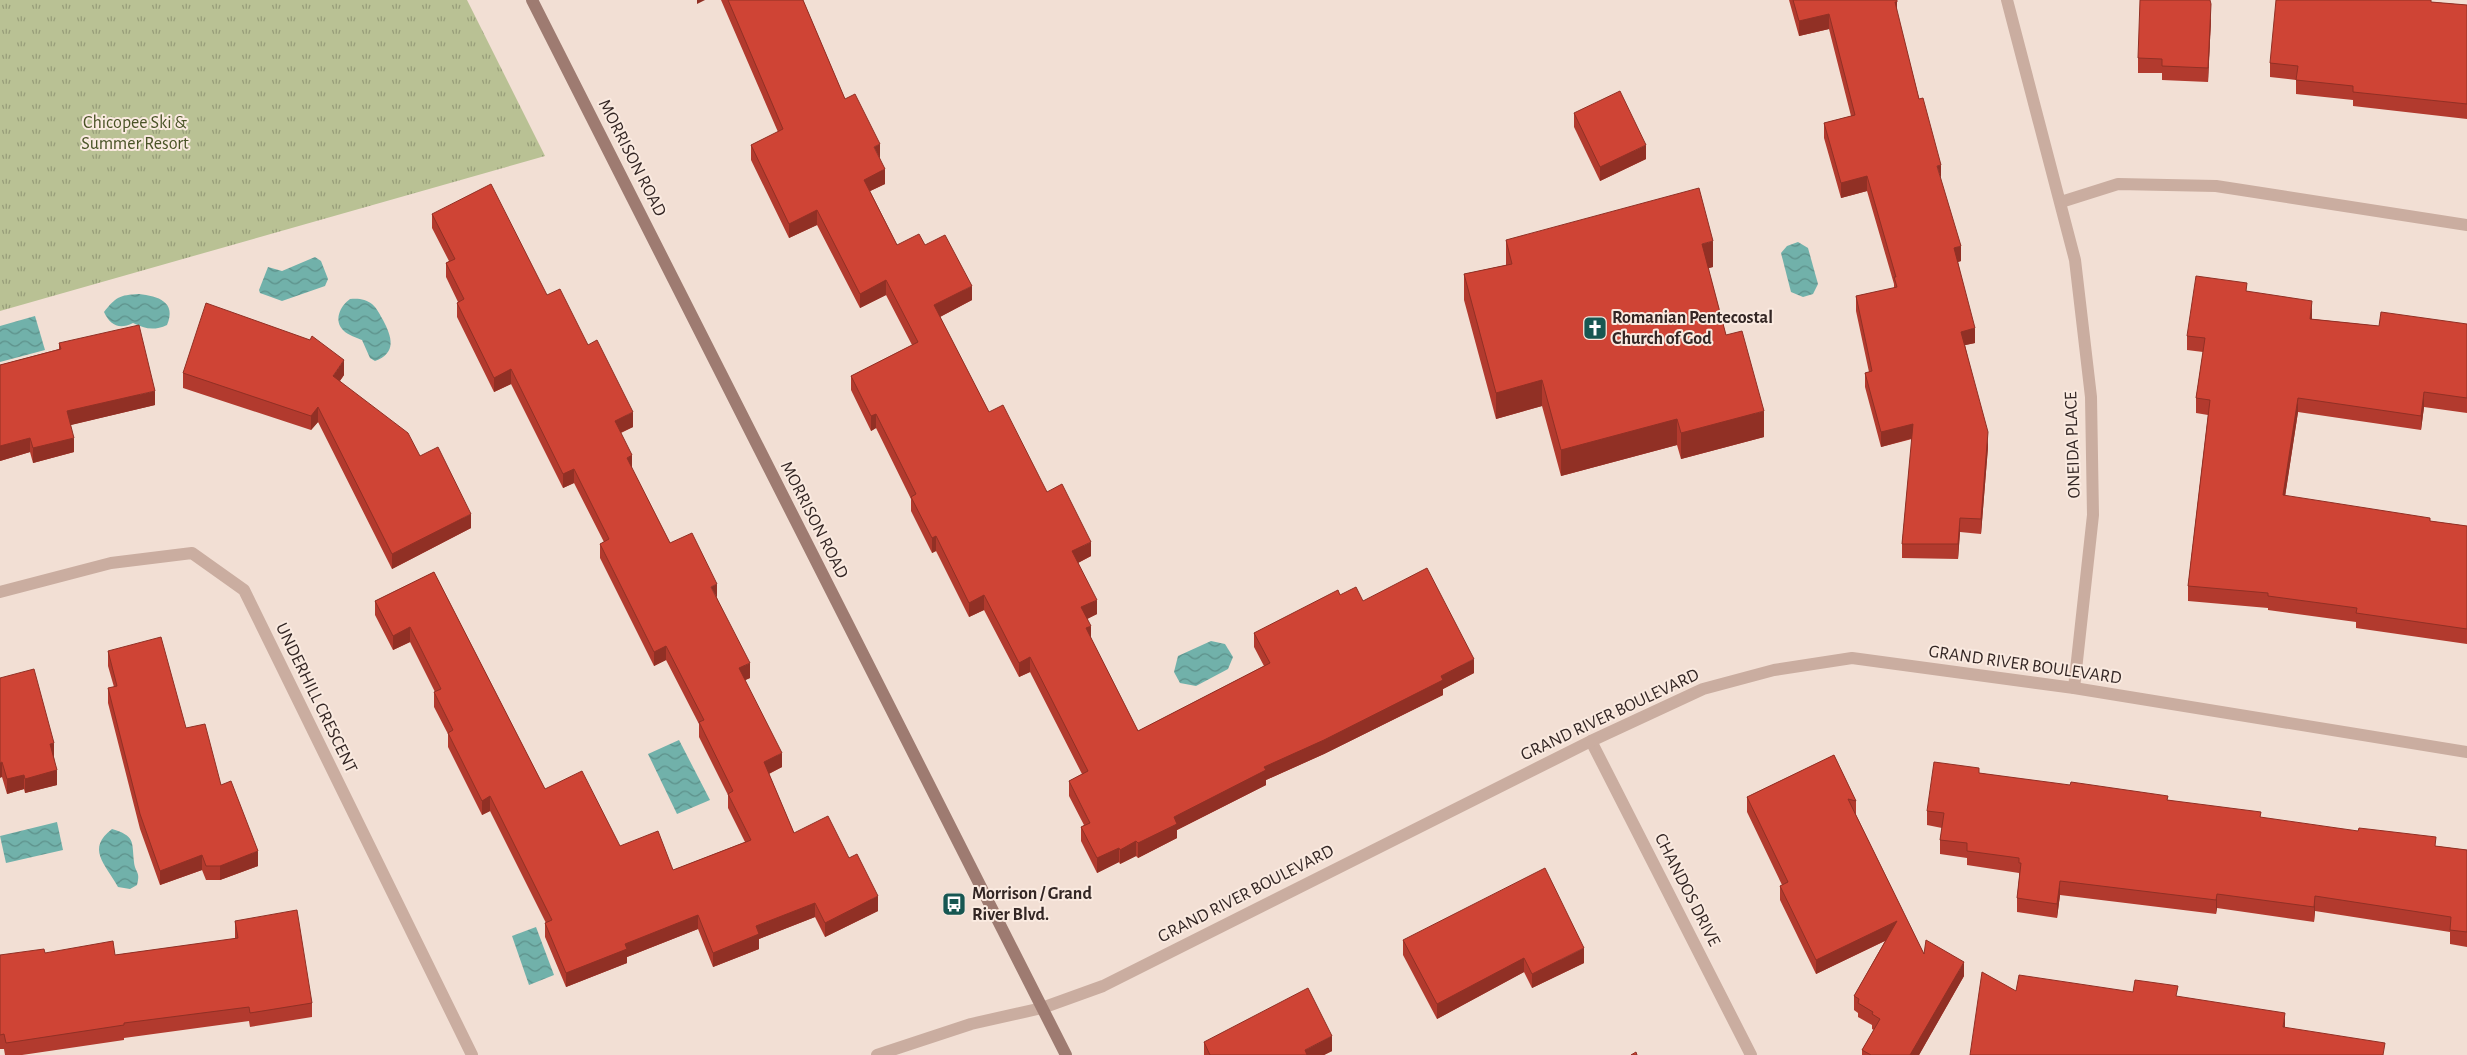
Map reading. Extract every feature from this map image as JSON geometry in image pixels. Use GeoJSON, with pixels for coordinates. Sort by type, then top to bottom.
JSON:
{"type":"FeatureCollection","features":[{"type":"Feature","properties":{"kind":"street","name":"MORRISON ROAD"},"geometry":{"type":"LineString","coordinates":[[532,0],[1066,1055]]}},
{"type":"Feature","properties":{"kind":"street","name":"ONEIDA PLACE"},"geometry":{"type":"LineString","coordinates":[[2007,0],[2075,260],[2090,398],[2093,515],[2074,688]]}},
{"type":"Feature","properties":{"kind":"street"},"geometry":{"type":"LineString","coordinates":[[2061,202],[2118,184],[2216,186],[2467,224]]}},
{"type":"Feature","properties":{"kind":"street","name":"UNDERHILL CRESCENT"},"geometry":{"type":"LineString","coordinates":[[0,592],[111,563],[192,554],[244,590],[472,1055]]}},
{"type":"Feature","properties":{"kind":"street","name":"GRAND RIVER BOULEVARD"},"geometry":{"type":"LineString","coordinates":[[877,1055],[971,1024],[1042,1008],[1103,986],[1591,741],[1703,689],[1774,670],[1852,658],[2074,688],[2467,752]]}},
{"type":"Feature","properties":{"kind":"street","name":"CHANDOS DRIVE"},"geometry":{"type":"LineString","coordinates":[[1591,741],[1751,1055]]}},
{"type":"Feature","properties":{"kind":"green space","name":"Chicopee Ski & Summer Resort"},"geometry":{"type":"Polygon","coordinates":[[[0,0],[467,0],[545,156],[0,311],[0,0]]]}},
{"type":"Feature","properties":{"kind":"water"},"geometry":{"type":"Polygon","coordinates":[[[1798,242],[1808,248],[1818,284],[1813,294],[1803,297],[1791,292],[1781,253],[1787,246],[1798,242]]]}},
{"type":"Feature","properties":{"kind":"water"},"geometry":{"type":"Polygon","coordinates":[[[315,257],[321,261],[328,279],[325,286],[282,301],[260,293],[259,290],[268,267],[282,271],[315,257]]]}},
{"type":"Feature","properties":{"kind":"water"},"geometry":{"type":"Polygon","coordinates":[[[139,294],[153,296],[168,306],[170,311],[167,325],[154,329],[133,323],[119,326],[109,320],[104,312],[115,300],[122,296],[139,294]]]}},
{"type":"Feature","properties":{"kind":"water"},"geometry":{"type":"Polygon","coordinates":[[[350,299],[367,301],[380,314],[389,332],[391,344],[387,354],[382,358],[375,361],[370,358],[362,340],[346,332],[341,327],[338,318],[339,314],[343,306],[350,299]]]}},
{"type":"Feature","properties":{"kind":"water"},"geometry":{"type":"Polygon","coordinates":[[[35,316],[45,350],[0,362],[0,326],[35,316]]]}},
{"type":"Feature","properties":{"kind":"water"},"geometry":{"type":"Polygon","coordinates":[[[1211,641],[1225,644],[1233,657],[1228,669],[1196,686],[1180,683],[1174,672],[1178,656],[1211,641]]]}},
{"type":"Feature","properties":{"kind":"water"},"geometry":{"type":"Polygon","coordinates":[[[679,740],[710,800],[677,814],[648,754],[679,740]]]}},
{"type":"Feature","properties":{"kind":"water"},"geometry":{"type":"Polygon","coordinates":[[[57,822],[63,850],[6,863],[0,836],[57,822]]]}},
{"type":"Feature","properties":{"kind":"water"},"geometry":{"type":"Polygon","coordinates":[[[112,829],[125,834],[131,840],[138,877],[137,885],[130,889],[118,887],[100,856],[100,843],[104,836],[112,829]]]}},
{"type":"Feature","properties":{"kind":"water"},"geometry":{"type":"Polygon","coordinates":[[[536,927],[554,975],[529,985],[512,936],[536,927]]]}},
{"type":"Feature","properties":{"kind":"building"},"geometry":{"type":"Polygon","coordinates":[[[728,0],[803,0],[845,99],[855,94],[880,144],[874,147],[885,169],[864,180],[897,245],[919,234],[925,245],[945,235],[972,286],[934,305],[989,412],[1003,405],[1047,492],[1062,484],[1091,542],[1072,551],[1097,600],[1081,607],[1091,626],[1086,628],[1138,731],[1270,663],[1254,633],[1338,590],[1340,595],[1356,587],[1363,601],[1427,568],[1474,659],[1441,676],[1443,680],[1324,740],[1264,767],[1266,770],[1174,817],[1177,824],[1138,843],[1136,841],[1120,850],[1119,848],[1097,858],[1081,827],[1090,823],[1069,781],[1088,771],[1030,657],[1019,663],[984,595],[969,603],[936,536],[932,538],[911,497],[916,494],[876,414],[871,416],[851,376],[918,342],[886,280],[860,294],[817,210],[789,224],[751,145],[783,129],[728,0]]]}},
{"type":"Feature","properties":{"kind":"building"},"geometry":{"type":"Polygon","coordinates":[[[1793,0],[1897,0],[1895,2],[1919,99],[1923,98],[1941,165],[1937,166],[1961,246],[1954,248],[1975,328],[1961,332],[1988,432],[1981,519],[1960,518],[1958,544],[1902,544],[1913,424],[1881,432],[1865,373],[1872,371],[1856,296],[1897,287],[1894,277],[1896,277],[1867,176],[1841,183],[1824,123],[1855,115],[1829,14],[1799,21],[1793,0]]]}},
{"type":"Feature","properties":{"kind":"building"},"geometry":{"type":"Polygon","coordinates":[[[2140,0],[2210,0],[2208,68],[2162,66],[2162,59],[2138,58],[2140,0]]]}},
{"type":"Feature","properties":{"kind":"building"},"geometry":{"type":"Polygon","coordinates":[[[2276,0],[2431,0],[2431,2],[2467,5],[2467,104],[2353,92],[2353,86],[2296,80],[2298,66],[2270,63],[2276,0]]]}},
{"type":"Feature","properties":{"kind":"building"},"geometry":{"type":"Polygon","coordinates":[[[1620,91],[1646,145],[1600,167],[1574,113],[1620,91]]]}},
{"type":"Feature","properties":{"kind":"building"},"geometry":{"type":"Polygon","coordinates":[[[491,184],[547,295],[560,289],[588,345],[597,340],[633,412],[615,421],[632,455],[627,458],[670,543],[692,533],[717,584],[711,587],[750,663],[739,668],[782,753],[764,762],[794,833],[828,816],[849,858],[857,854],[878,896],[825,923],[815,903],[756,926],[759,934],[713,953],[698,915],[625,944],[627,949],[566,973],[545,923],[552,920],[490,796],[482,801],[448,733],[453,730],[434,692],[441,689],[410,627],[393,636],[375,601],[434,572],[545,789],[582,771],[620,846],[658,831],[673,870],[751,840],[728,794],[733,791],[699,722],[704,720],[666,646],[654,652],[600,544],[609,539],[574,469],[563,474],[511,369],[494,378],[457,303],[464,299],[446,263],[455,259],[432,214],[491,184]]]}},
{"type":"Feature","properties":{"kind":"building","name":"Romanian Pentecostal Church of God"},"geometry":{"type":"Polygon","coordinates":[[[1699,188],[1713,241],[1702,244],[1726,335],[1742,331],[1764,411],[1681,433],[1677,419],[1561,450],[1542,380],[1496,393],[1464,274],[1512,264],[1506,240],[1699,188]]]}},
{"type":"Feature","properties":{"kind":"building"},"geometry":{"type":"Polygon","coordinates":[[[2196,276],[2247,283],[2246,291],[2312,301],[2310,319],[2379,326],[2381,312],[2467,324],[2467,398],[2424,392],[2421,416],[2298,398],[2283,495],[2430,518],[2430,521],[2467,526],[2467,629],[2356,613],[2357,608],[2268,596],[2268,593],[2188,586],[2210,400],[2196,398],[2205,338],[2187,336],[2196,276]]]}},
{"type":"Feature","properties":{"kind":"building"},"geometry":{"type":"Polygon","coordinates":[[[206,303],[310,340],[312,336],[344,360],[333,376],[408,433],[420,456],[438,447],[471,514],[392,554],[318,407],[311,416],[183,373],[206,303]]]}},
{"type":"Feature","properties":{"kind":"building"},"geometry":{"type":"Polygon","coordinates":[[[139,325],[155,391],[67,411],[74,438],[33,448],[30,438],[0,446],[0,365],[61,349],[59,343],[139,325]]]}},
{"type":"Feature","properties":{"kind":"building"},"geometry":{"type":"Polygon","coordinates":[[[161,637],[186,728],[205,724],[221,785],[231,781],[258,851],[220,866],[206,866],[202,855],[160,871],[140,814],[108,688],[117,686],[108,651],[161,637]]]}},
{"type":"Feature","properties":{"kind":"building"},"geometry":{"type":"Polygon","coordinates":[[[34,669],[54,743],[50,744],[57,770],[25,779],[24,775],[7,779],[2,762],[0,763],[0,678],[34,669]]]}},
{"type":"Feature","properties":{"kind":"building"},"geometry":{"type":"Polygon","coordinates":[[[1834,755],[1856,801],[1848,799],[1924,954],[1926,940],[1964,962],[1910,1055],[1871,1055],[1862,1050],[1880,1019],[1872,1014],[1873,1012],[1858,1003],[1859,999],[1854,996],[1897,921],[1816,960],[1780,886],[1788,882],[1747,797],[1834,755]]]}},
{"type":"Feature","properties":{"kind":"building"},"geometry":{"type":"Polygon","coordinates":[[[1934,762],[1979,768],[1979,773],[2070,785],[2071,782],[2168,796],[2167,800],[2261,812],[2260,817],[2358,831],[2359,828],[2436,837],[2435,846],[2467,850],[2467,932],[2450,930],[2451,917],[2315,896],[2314,907],[2217,894],[2216,900],[2060,881],[2057,904],[2017,898],[2021,863],[2019,863],[2019,858],[1967,851],[1967,843],[1940,840],[1944,813],[1927,811],[1934,762]]]}},
{"type":"Feature","properties":{"kind":"building"},"geometry":{"type":"Polygon","coordinates":[[[1545,868],[1584,948],[1532,974],[1524,958],[1437,1004],[1403,940],[1545,868]]]}},
{"type":"Feature","properties":{"kind":"building"},"geometry":{"type":"Polygon","coordinates":[[[297,910],[312,1003],[250,1013],[249,1007],[124,1023],[124,1025],[6,1043],[4,1034],[0,1035],[0,955],[44,949],[45,953],[113,941],[115,955],[238,938],[235,921],[297,910]]]}},
{"type":"Feature","properties":{"kind":"building"},"geometry":{"type":"Polygon","coordinates":[[[1982,972],[2016,991],[2019,975],[2133,992],[2135,980],[2178,986],[2176,996],[2285,1013],[2283,1027],[2385,1043],[2383,1055],[1970,1055],[1982,972]]]}},
{"type":"Feature","properties":{"kind":"building"},"geometry":{"type":"Polygon","coordinates":[[[1308,988],[1332,1036],[1305,1050],[1307,1055],[1210,1055],[1204,1042],[1308,988]]]}},
{"type":"Feature","properties":{"kind":"place","name":"Romanian Pentecostal Church of God"},"geometry":{"type":"Point","coordinates":[1595,328]}},
{"type":"Feature","properties":{"kind":"place","name":"Morrison / Grand River Blvd."},"geometry":{"type":"Point","coordinates":[954,904]}}]}
